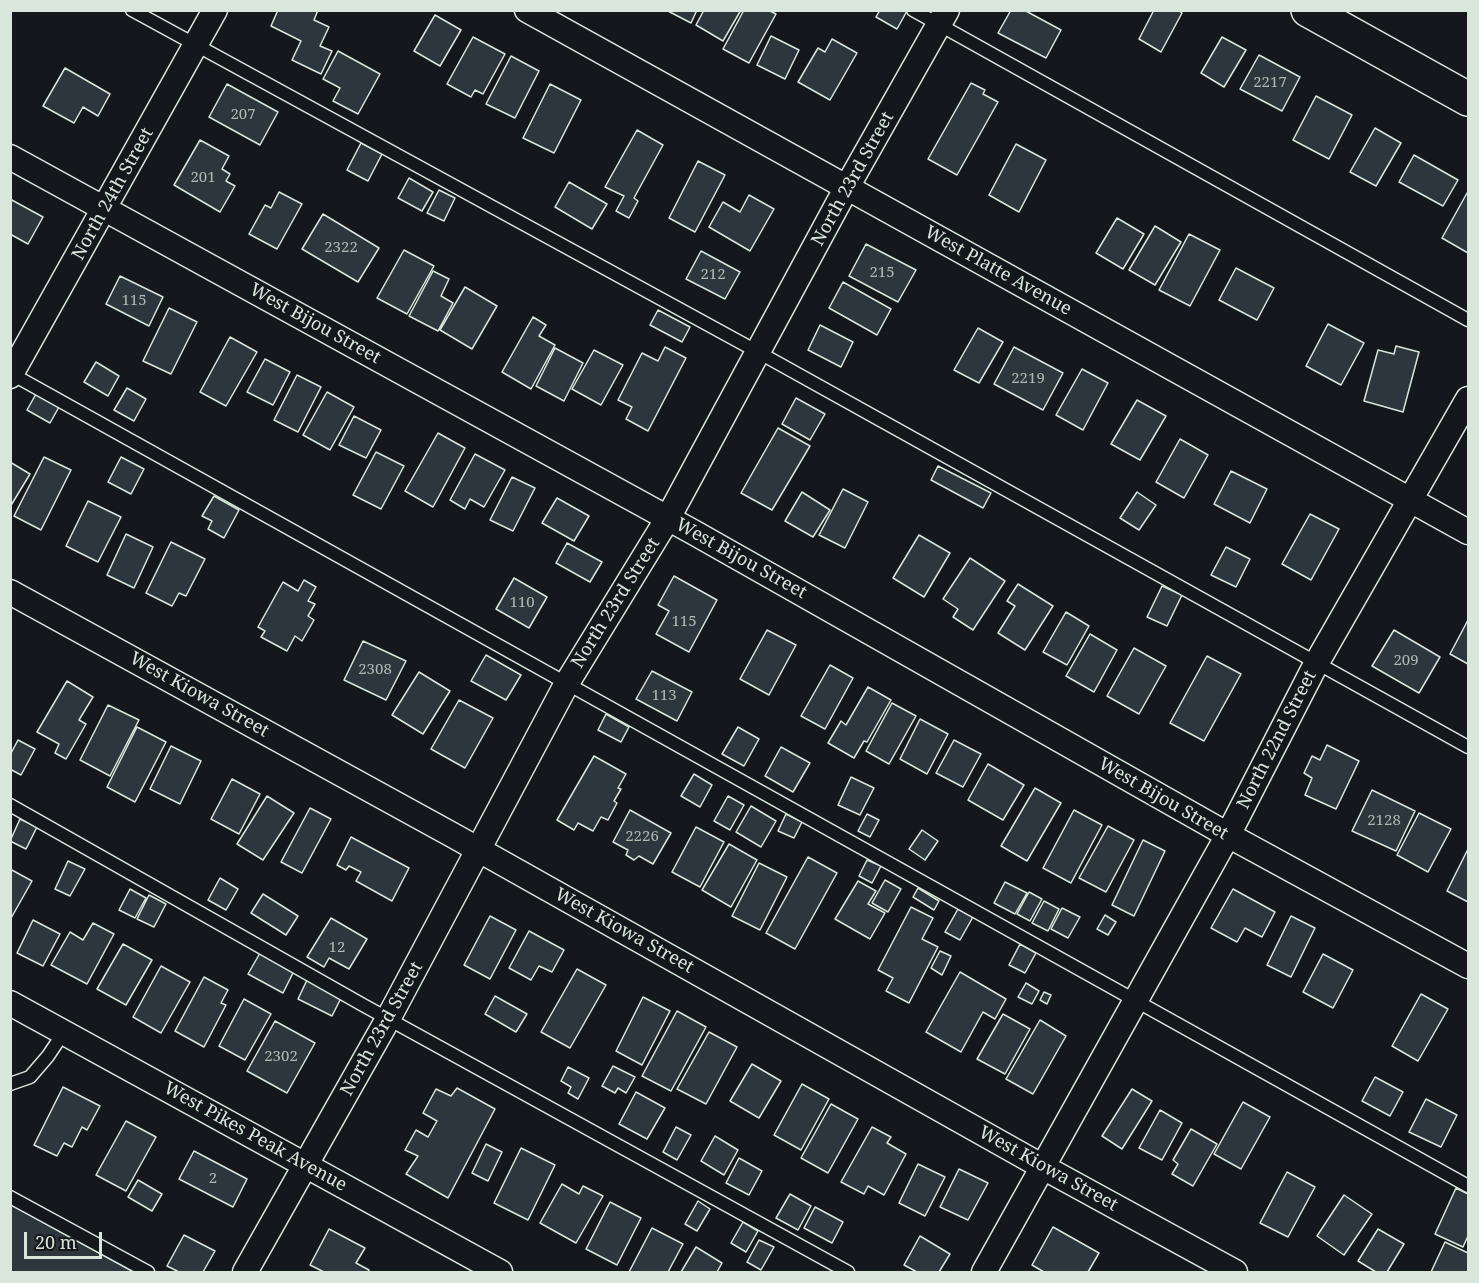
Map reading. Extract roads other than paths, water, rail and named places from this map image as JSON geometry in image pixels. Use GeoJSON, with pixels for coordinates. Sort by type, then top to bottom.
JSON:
{"type":"FeatureCollection","features":[{"type":"Feature","properties":{"kind":"main road"},"geometry":{"type":"LineString","coordinates":[[1308,10],[1468,99]]}},
{"type":"Feature","properties":{"kind":"street","name":"North 24th Street"},"geometry":{"type":"LineString","coordinates":[[11,374],[215,10]]}},
{"type":"Feature","properties":{"kind":"street","name":"West Platte Avenue"},"geometry":{"type":"LineString","coordinates":[[527,10],[1468,532]]}},
{"type":"Feature","properties":{"kind":"street","name":"North 23rd Street"},"geometry":{"type":"LineString","coordinates":[[245,1272],[388,1019],[567,683],[668,518],[847,187],[943,18]]}},
{"type":"Feature","properties":{"kind":"street","name":"West Bijou Street"},"geometry":{"type":"LineString","coordinates":[[10,157],[668,518],[1228,835],[1468,966]]}},
{"type":"Feature","properties":{"kind":"street","name":"North 22nd Street"},"geometry":{"type":"LineString","coordinates":[[984,1272],[1228,835],[1316,664],[1468,399]]}},
{"type":"Feature","properties":{"kind":"street","name":"West Kiowa Street"},"geometry":{"type":"LineString","coordinates":[[10,592],[479,850],[1042,1167],[1235,1272]]}},
{"type":"Feature","properties":{"kind":"street","name":"West Pikes Peak Avenue"},"geometry":{"type":"LineString","coordinates":[[10,1003],[500,1272]]}},
{"type":"Feature","properties":{"kind":"lane"},"geometry":{"type":"LineString","coordinates":[[132,10],[758,352],[1468,747]]}},
{"type":"Feature","properties":{"kind":"lane"},"geometry":{"type":"LineString","coordinates":[[913,10],[943,18],[1468,320]]}},
{"type":"Feature","properties":{"kind":"lane"},"geometry":{"type":"LineString","coordinates":[[11,374],[1468,1185]]}},
{"type":"Feature","properties":{"kind":"lane"},"geometry":{"type":"LineString","coordinates":[[10,805],[388,1019],[848,1272]]}},
{"type":"Feature","properties":{"kind":"lane"},"geometry":{"type":"LineString","coordinates":[[10,1084],[30,1077],[64,1032]]}},
{"type":"Feature","properties":{"kind":"lane"},"geometry":{"type":"LineString","coordinates":[[10,1197],[148,1272]]}}]}
